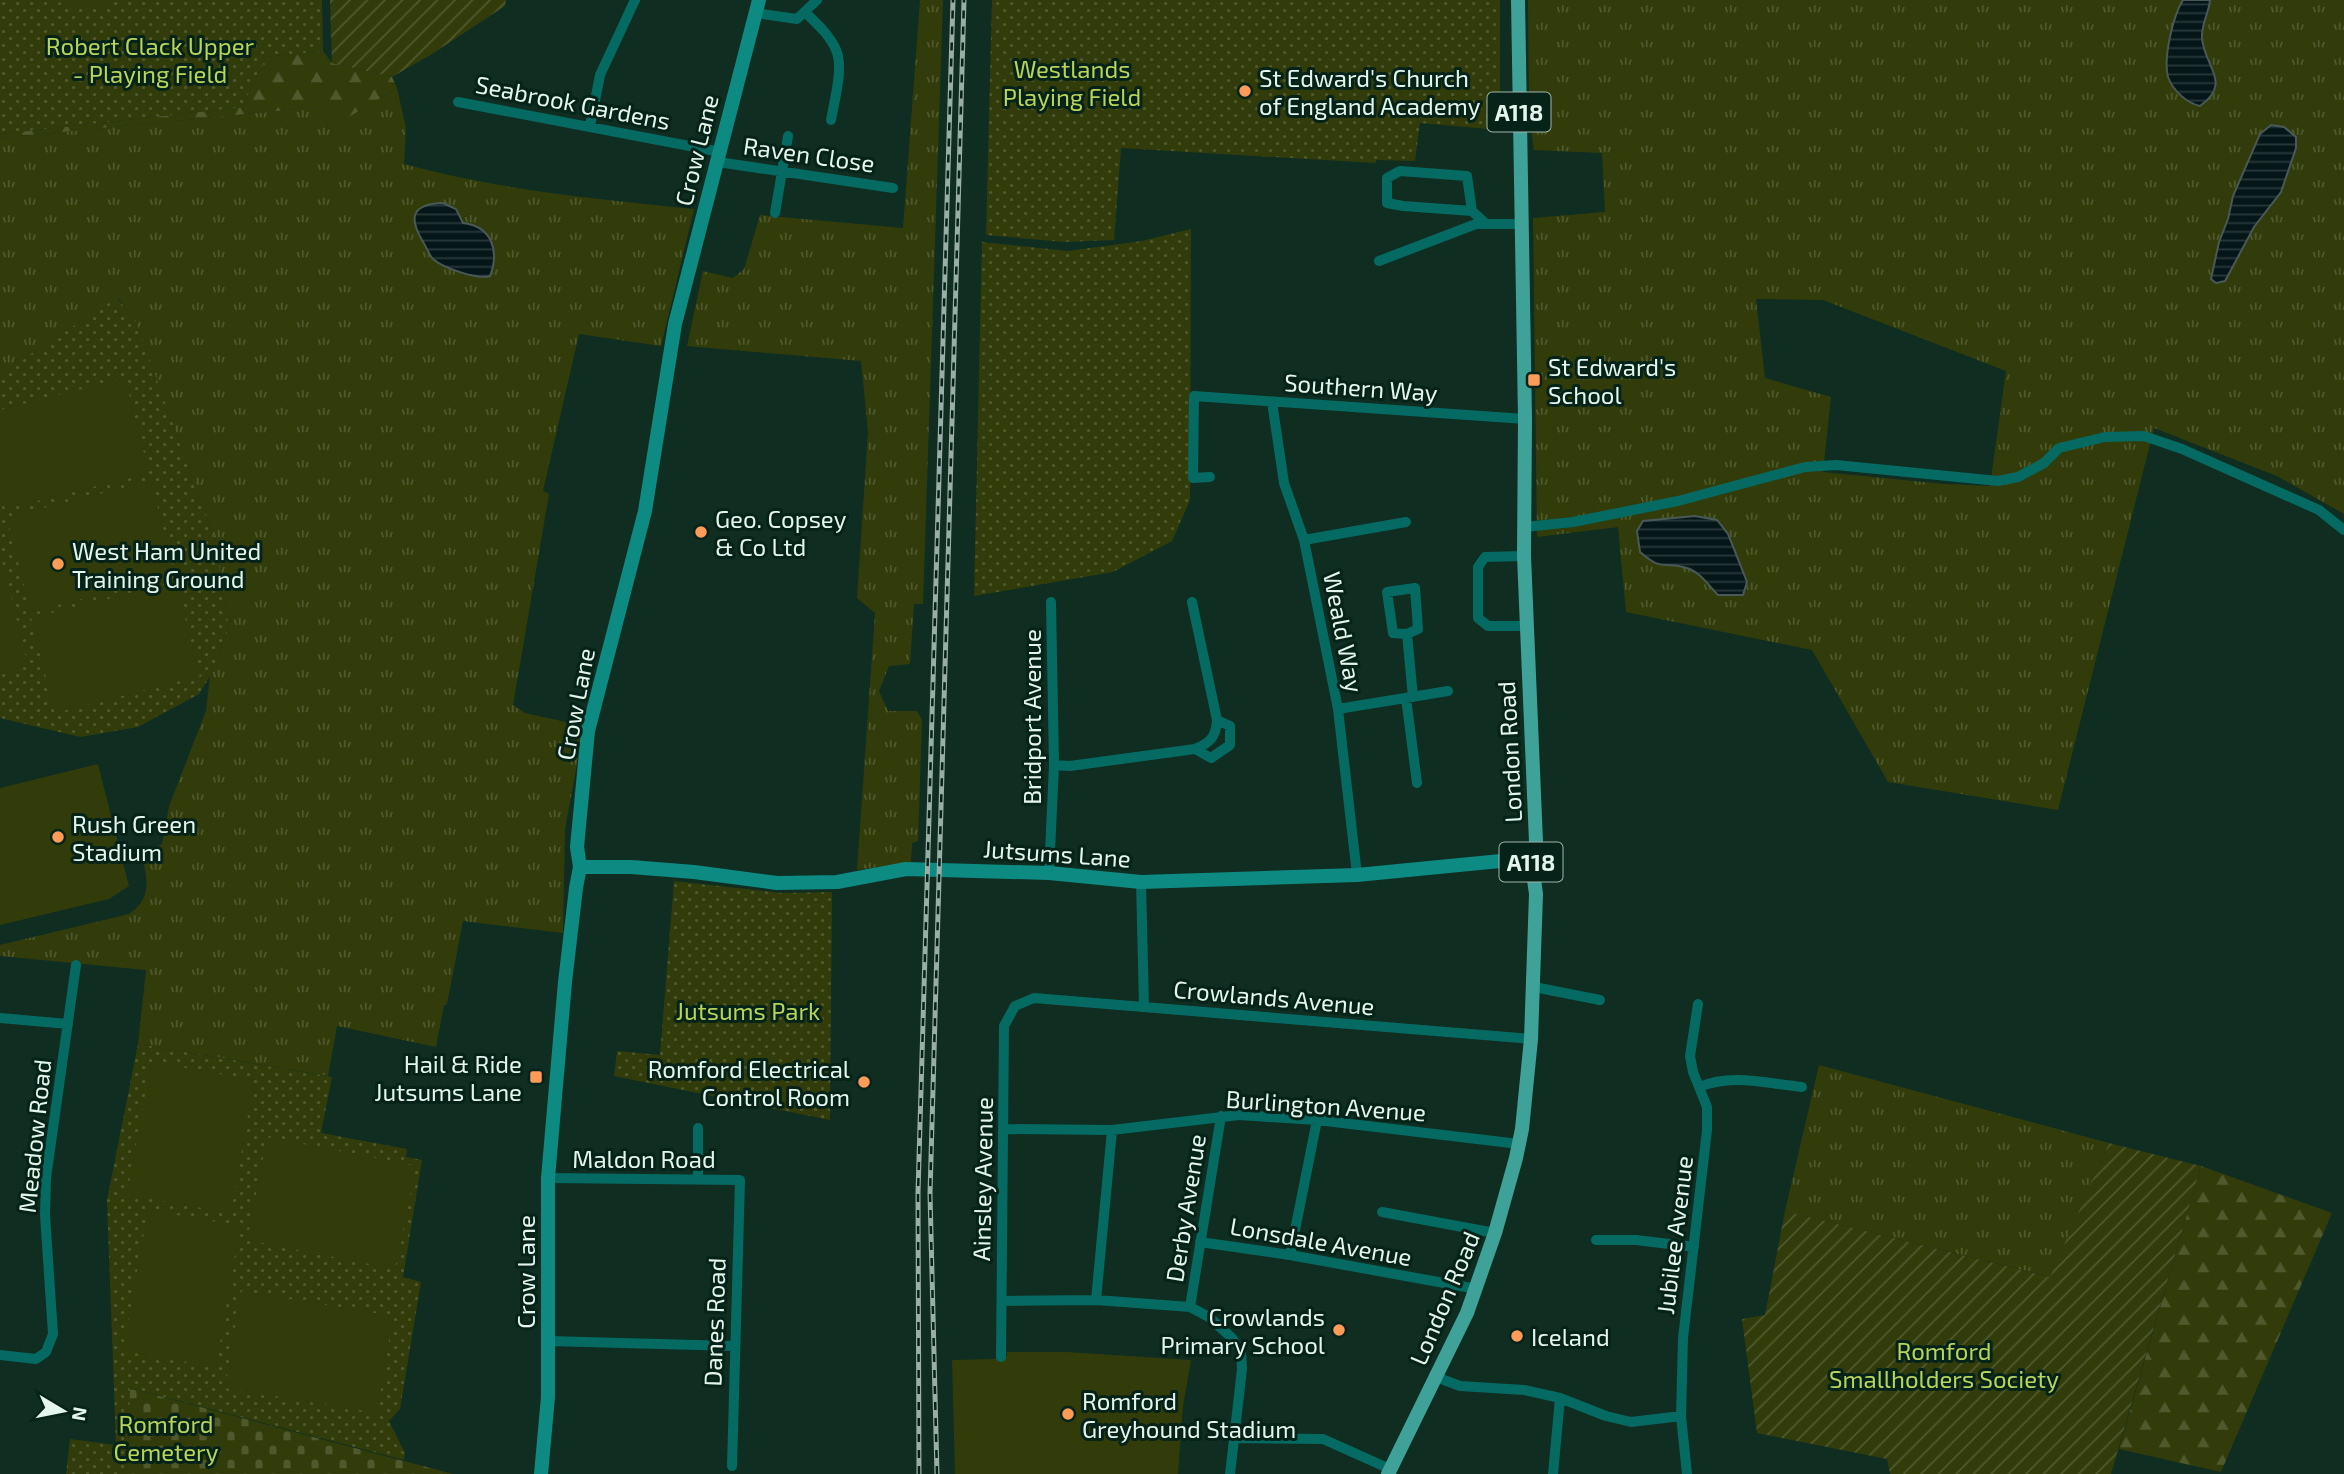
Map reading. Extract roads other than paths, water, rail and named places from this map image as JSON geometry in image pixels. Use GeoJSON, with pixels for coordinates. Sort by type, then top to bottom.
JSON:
{"type":"FeatureCollection","features":[{"type":"Feature","properties":{"kind":"main road","name":"London Road"},"geometry":{"type":"LineString","coordinates":[[1389,1471],[1477,1289],[1496,1233],[1519,1144],[1531,1039],[1536,894],[1531,858],[1536,842],[1524,556],[1525,418],[1518,0]]}},
{"type":"Feature","properties":{"kind":"street"},"geometry":{"type":"LineString","coordinates":[[590,126],[600,75],[635,0]]}},
{"type":"Feature","properties":{"kind":"street"},"geometry":{"type":"LineString","coordinates":[[757,6],[797,19],[817,0]]}},
{"type":"Feature","properties":{"kind":"street","name":"Crow Lane"},"geometry":{"type":"LineString","coordinates":[[541,1474],[548,1397],[548,1178],[565,982],[580,867],[577,847],[588,731],[645,511],[675,324],[757,6]]}},
{"type":"Feature","properties":{"kind":"street"},"geometry":{"type":"LineString","coordinates":[[805,12],[825,32],[838,52],[831,120]]}},
{"type":"Feature","properties":{"kind":"street","name":"Seabrook Gardens"},"geometry":{"type":"LineString","coordinates":[[458,102],[590,126],[720,157]]}},
{"type":"Feature","properties":{"kind":"street"},"geometry":{"type":"LineString","coordinates":[[775,213],[788,136]]}},
{"type":"Feature","properties":{"kind":"street","name":"Raven Close"},"geometry":{"type":"LineString","coordinates":[[720,157],[783,171],[893,188]]}},
{"type":"Feature","properties":{"kind":"street"},"geometry":{"type":"LineString","coordinates":[[1472,211],[1467,176],[1400,171],[1387,178],[1387,202],[1403,206],[1472,211],[1485,223]]}},
{"type":"Feature","properties":{"kind":"street"},"geometry":{"type":"LineString","coordinates":[[1379,261],[1476,224],[1521,224]]}},
{"type":"Feature","properties":{"kind":"street","name":"Southern Way"},"geometry":{"type":"LineString","coordinates":[[1210,477],[1193,478],[1194,396],[1525,418]]}},
{"type":"Feature","properties":{"kind":"street","name":"Weald Way"},"geometry":{"type":"LineString","coordinates":[[1272,402],[1284,482],[1304,540],[1338,709],[1357,875]]}},
{"type":"Feature","properties":{"kind":"street"},"geometry":{"type":"LineString","coordinates":[[1524,527],[1573,522],[1678,501],[1805,467],[1836,465],[1998,481],[2018,477],[2044,463],[2059,449],[2105,437],[2144,436],[2182,449],[2319,510],[2344,530]]}},
{"type":"Feature","properties":{"kind":"street"},"geometry":{"type":"LineString","coordinates":[[1304,540],[1406,522]]}},
{"type":"Feature","properties":{"kind":"street"},"geometry":{"type":"LineString","coordinates":[[1524,556],[1485,556],[1478,567],[1478,618],[1488,626],[1526,626]]}},
{"type":"Feature","properties":{"kind":"street"},"geometry":{"type":"LineString","coordinates":[[1415,589],[1418,629],[1407,634],[1393,634],[1387,592],[1415,589]]}},
{"type":"Feature","properties":{"kind":"street","name":"Bridport Avenue"},"geometry":{"type":"LineString","coordinates":[[1049,873],[1054,765],[1051,602]]}},
{"type":"Feature","properties":{"kind":"street"},"geometry":{"type":"LineString","coordinates":[[1054,765],[1195,749],[1209,743],[1216,733],[1217,720],[1192,602]]}},
{"type":"Feature","properties":{"kind":"street"},"geometry":{"type":"LineString","coordinates":[[1407,634],[1409,697],[1417,783]]}},
{"type":"Feature","properties":{"kind":"street"},"geometry":{"type":"LineString","coordinates":[[1338,709],[1448,691]]}},
{"type":"Feature","properties":{"kind":"street"},"geometry":{"type":"LineString","coordinates":[[1195,749],[1212,758],[1230,745],[1230,726],[1217,720]]}},
{"type":"Feature","properties":{"kind":"street","name":"Jutsums Lane"},"geometry":{"type":"LineString","coordinates":[[580,867],[631,867],[694,872],[777,883],[837,882],[906,869],[1049,873],[1141,882],[1357,875],[1531,858]]}},
{"type":"Feature","properties":{"kind":"street"},"geometry":{"type":"LineString","coordinates":[[1141,882],[1144,1007]]}},
{"type":"Feature","properties":{"kind":"street","name":"Meadow Road"},"geometry":{"type":"LineString","coordinates":[[0,1355],[36,1359],[46,1352],[52,1334],[45,1215],[46,1178],[76,965]]}},
{"type":"Feature","properties":{"kind":"street"},"geometry":{"type":"LineString","coordinates":[[1534,987],[1600,1000]]}},
{"type":"Feature","properties":{"kind":"street","name":"Crowlands Avenue"},"geometry":{"type":"LineString","coordinates":[[1015,1006],[1034,998],[1531,1039]]}},
{"type":"Feature","properties":{"kind":"street","name":"Jubilee Avenue"},"geometry":{"type":"LineString","coordinates":[[1687,1474],[1681,1416],[1683,1338],[1707,1130],[1707,1107],[1693,1072],[1690,1056],[1698,1004]]}},
{"type":"Feature","properties":{"kind":"street","name":"Ainsley Avenue"},"geometry":{"type":"LineString","coordinates":[[1001,1356],[1004,1026],[1015,1006]]}},
{"type":"Feature","properties":{"kind":"street"},"geometry":{"type":"LineString","coordinates":[[0,1018],[68,1024]]}},
{"type":"Feature","properties":{"kind":"street"},"geometry":{"type":"LineString","coordinates":[[1700,1087],[1714,1081],[1730,1080],[1802,1087]]}},
{"type":"Feature","properties":{"kind":"street","name":"Burlington Avenue"},"geometry":{"type":"LineString","coordinates":[[1004,1129],[1112,1130],[1240,1115],[1317,1120],[1519,1144]]}},
{"type":"Feature","properties":{"kind":"street","name":"Derby Avenue"},"geometry":{"type":"LineString","coordinates":[[1190,1307],[1221,1116]]}},
{"type":"Feature","properties":{"kind":"street"},"geometry":{"type":"LineString","coordinates":[[1290,1255],[1317,1120]]}},
{"type":"Feature","properties":{"kind":"street"},"geometry":{"type":"LineString","coordinates":[[698,1128],[698,1178]]}},
{"type":"Feature","properties":{"kind":"street"},"geometry":{"type":"LineString","coordinates":[[1096,1300],[1112,1130]]}},
{"type":"Feature","properties":{"kind":"street","name":"Maldon Road"},"geometry":{"type":"LineString","coordinates":[[548,1178],[740,1180]]}},
{"type":"Feature","properties":{"kind":"street","name":"Danes Road"},"geometry":{"type":"LineString","coordinates":[[732,1466],[740,1180]]}},
{"type":"Feature","properties":{"kind":"street"},"geometry":{"type":"LineString","coordinates":[[1382,1212],[1496,1233]]}},
{"type":"Feature","properties":{"kind":"street"},"geometry":{"type":"LineString","coordinates":[[1596,1240],[1636,1240],[1693,1247]]}},
{"type":"Feature","properties":{"kind":"street","name":"Lonsdale Avenue"},"geometry":{"type":"LineString","coordinates":[[1200,1242],[1290,1255],[1477,1289]]}},
{"type":"Feature","properties":{"kind":"street"},"geometry":{"type":"LineString","coordinates":[[1002,1301],[1096,1300],[1190,1307],[1209,1317],[1233,1339],[1241,1352],[1242,1369],[1230,1474]]}},
{"type":"Feature","properties":{"kind":"street"},"geometry":{"type":"LineString","coordinates":[[548,1341],[734,1346]]}},
{"type":"Feature","properties":{"kind":"street"},"geometry":{"type":"LineString","coordinates":[[1436,1377],[1460,1386],[1524,1390],[1560,1398],[1606,1416],[1631,1422],[1681,1416]]}},
{"type":"Feature","properties":{"kind":"street"},"geometry":{"type":"LineString","coordinates":[[1553,1474],[1560,1398]]}},
{"type":"Feature","properties":{"kind":"street"},"geometry":{"type":"LineString","coordinates":[[1234,1438],[1323,1439],[1389,1471]]}},
{"type":"Feature","properties":{"kind":"railway"},"geometry":{"type":"LineString","coordinates":[[919,1474],[918,1193],[953,0]]}},
{"type":"Feature","properties":{"kind":"railway"},"geometry":{"type":"LineString","coordinates":[[937,1474],[930,1194],[964,0]]}},
{"type":"Feature","properties":{"kind":"place","name":"St Edward's Church of England Academy"},"geometry":{"type":"Point","coordinates":[1245,91]}},
{"type":"Feature","properties":{"kind":"place","name":"St Edward's School"},"geometry":{"type":"Point","coordinates":[1534,380]}},
{"type":"Feature","properties":{"kind":"place","name":"Geo. Copsey & Co Ltd"},"geometry":{"type":"Point","coordinates":[701,532]}},
{"type":"Feature","properties":{"kind":"place","name":"West Ham United Training Ground"},"geometry":{"type":"Point","coordinates":[58,564]}},
{"type":"Feature","properties":{"kind":"place","name":"Rush Green Stadium"},"geometry":{"type":"Point","coordinates":[58,837]}},
{"type":"Feature","properties":{"kind":"place","name":"Hail & Ride Jutsums Lane"},"geometry":{"type":"Point","coordinates":[536,1077]}},
{"type":"Feature","properties":{"kind":"place","name":"Romford Electrical Control Room"},"geometry":{"type":"Point","coordinates":[864,1082]}},
{"type":"Feature","properties":{"kind":"place","name":"Crowlands Primary School"},"geometry":{"type":"Point","coordinates":[1339,1330]}},
{"type":"Feature","properties":{"kind":"place","name":"Iceland"},"geometry":{"type":"Point","coordinates":[1517,1336]}},
{"type":"Feature","properties":{"kind":"place","name":"Romford Greyhound Stadium"},"geometry":{"type":"Point","coordinates":[1068,1414]}},
{"type":"Feature","properties":{"kind":"park label","name":"Robert Clack Upper - Playing Field"},"geometry":{"type":"Point","coordinates":[150,59]}},
{"type":"Feature","properties":{"kind":"park label","name":"Westlands Playing Field"},"geometry":{"type":"Point","coordinates":[1072,82]}},
{"type":"Feature","properties":{"kind":"park label","name":"Jutsums Park"},"geometry":{"type":"Point","coordinates":[748,1010]}},
{"type":"Feature","properties":{"kind":"park label","name":"Romford Smallholders Society"},"geometry":{"type":"Point","coordinates":[1944,1364]}},
{"type":"Feature","properties":{"kind":"park label","name":"Romford Cemetery"},"geometry":{"type":"Point","coordinates":[166,1437]}}]}
